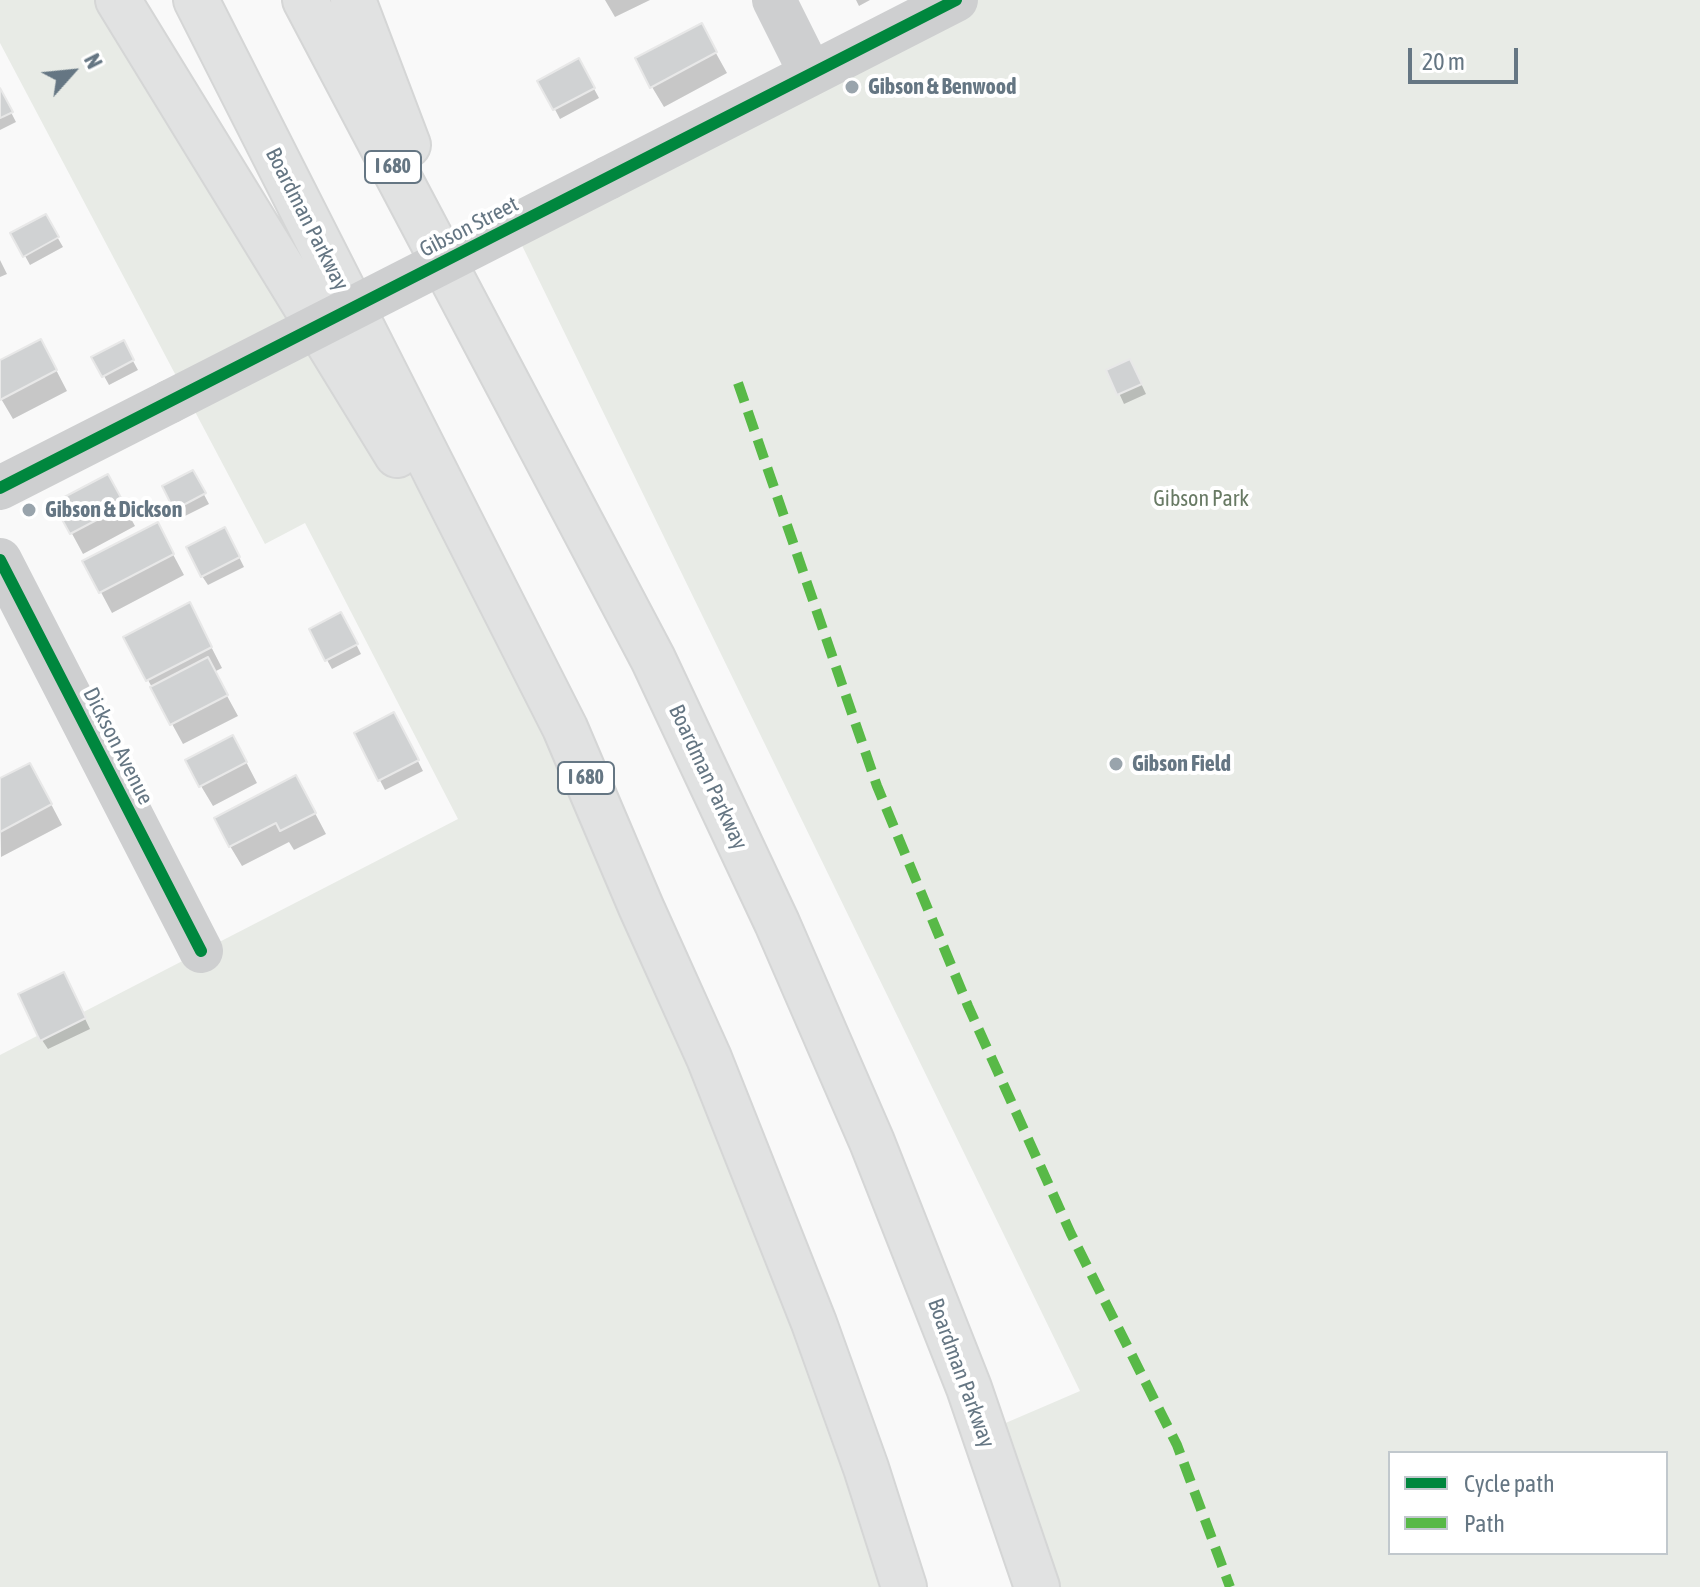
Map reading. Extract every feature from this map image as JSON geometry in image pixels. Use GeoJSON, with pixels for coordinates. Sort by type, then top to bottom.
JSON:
{"type":"FeatureCollection","features":[{"type":"Feature","properties":{"kind":"highway"},"geometry":{"type":"LineString","coordinates":[[118,0],[565,728]]}},
{"type":"Feature","properties":{"kind":"highway","name":"Boardman Parkway"},"geometry":{"type":"LineString","coordinates":[[196,0],[565,728],[709,1058],[814,1323],[866,1468],[904,1587]]}},
{"type":"Feature","properties":{"kind":"highway","name":"Boardman Parkway"},"geometry":{"type":"LineString","coordinates":[[305,0],[653,659],[777,923],[872,1142],[969,1388],[1037,1587]]}},
{"type":"Feature","properties":{"kind":"highway"},"geometry":{"type":"LineString","coordinates":[[353,0],[481,334]]}},
{"type":"Feature","properties":{"kind":"highway"},"geometry":{"type":"LineString","coordinates":[[969,1388],[1052,1587]]}},
{"type":"Feature","properties":{"kind":"street"},"geometry":{"type":"LineString","coordinates":[[774,0],[811,74]]}},
{"type":"Feature","properties":{"kind":"street","name":"Gibson Street"},"geometry":{"type":"LineString","coordinates":[[0,488],[956,0]]}},
{"type":"Feature","properties":{"kind":"street","name":"Dickson Avenue"},"geometry":{"type":"LineString","coordinates":[[0,560],[201,951]]}},
{"type":"Feature","properties":{"kind":"green space"},"geometry":{"type":"Polygon","coordinates":[[[0,0],[118,0],[565,728],[904,1587],[0,1587],[0,1055],[458,819],[305,523],[265,544],[0,43],[0,0]]]}},
{"type":"Feature","properties":{"kind":"green space","name":"Gibson Park"},"geometry":{"type":"Polygon","coordinates":[[[956,0],[1700,0],[1700,1587],[1049,1587],[987,1431],[1080,1391],[513,227],[956,0]]]}},
{"type":"Feature","properties":{"kind":"building"},"geometry":{"type":"Polygon","coordinates":[[[702,23],[717,52],[650,88],[635,58],[702,23]]]}},
{"type":"Feature","properties":{"kind":"building"},"geometry":{"type":"Polygon","coordinates":[[[579,58],[595,88],[553,110],[537,81],[579,58]]]}},
{"type":"Feature","properties":{"kind":"building"},"geometry":{"type":"Polygon","coordinates":[[[0,88],[13,112],[0,118],[0,88]]]}},
{"type":"Feature","properties":{"kind":"building"},"geometry":{"type":"Polygon","coordinates":[[[46,214],[59,237],[23,257],[10,233],[46,214]]]}},
{"type":"Feature","properties":{"kind":"building"},"geometry":{"type":"Polygon","coordinates":[[[41,339],[57,370],[0,400],[0,360],[41,339]]]}},
{"type":"Feature","properties":{"kind":"building"},"geometry":{"type":"Polygon","coordinates":[[[124,340],[134,360],[102,377],[91,357],[124,340]]]}},
{"type":"Feature","properties":{"kind":"building"},"geometry":{"type":"Polygon","coordinates":[[[1130,359],[1142,384],[1117,395],[1106,370],[1130,359]]]}},
{"type":"Feature","properties":{"kind":"building"},"geometry":{"type":"Polygon","coordinates":[[[193,470],[206,493],[174,510],[162,486],[193,470]]]}},
{"type":"Feature","properties":{"kind":"building"},"geometry":{"type":"Polygon","coordinates":[[[108,474],[125,505],[70,534],[53,503],[108,474]]]}},
{"type":"Feature","properties":{"kind":"building"},"geometry":{"type":"Polygon","coordinates":[[[158,522],[174,554],[99,593],[82,561],[158,522]]]}},
{"type":"Feature","properties":{"kind":"building"},"geometry":{"type":"Polygon","coordinates":[[[225,527],[240,557],[201,577],[186,547],[225,527]]]}},
{"type":"Feature","properties":{"kind":"building"},"geometry":{"type":"Polygon","coordinates":[[[190,602],[212,647],[146,681],[123,637],[190,602]]]}},
{"type":"Feature","properties":{"kind":"building"},"geometry":{"type":"Polygon","coordinates":[[[341,612],[358,644],[325,661],[309,629],[341,612]]]}},
{"type":"Feature","properties":{"kind":"building"},"geometry":{"type":"Polygon","coordinates":[[[208,657],[228,695],[170,725],[150,687],[208,657]]]}},
{"type":"Feature","properties":{"kind":"building"},"geometry":{"type":"Polygon","coordinates":[[[394,712],[419,760],[378,781],[354,733],[394,712]]]}},
{"type":"Feature","properties":{"kind":"building"},"geometry":{"type":"Polygon","coordinates":[[[233,735],[247,762],[199,787],[185,760],[233,735]]]}},
{"type":"Feature","properties":{"kind":"building"},"geometry":{"type":"Polygon","coordinates":[[[30,763],[52,804],[0,832],[0,778],[30,763]]]}},
{"type":"Feature","properties":{"kind":"building"},"geometry":{"type":"Polygon","coordinates":[[[296,775],[316,813],[280,831],[276,823],[229,847],[214,818],[296,775]]]}},
{"type":"Feature","properties":{"kind":"building"},"geometry":{"type":"Polygon","coordinates":[[[64,972],[86,1018],[40,1041],[18,994],[64,972]]]}},
{"type":"Feature","properties":{"kind":"marked path"},"geometry":{"type":"LineString","coordinates":[[738,383],[877,786],[968,1006],[1071,1234],[1177,1445],[1230,1587]]}},
{"type":"Feature","properties":{"kind":"cycle path"},"geometry":{"type":"LineString","coordinates":[[0,488],[956,0]]}},
{"type":"Feature","properties":{"kind":"cycle path"},"geometry":{"type":"LineString","coordinates":[[0,560],[201,951]]}},
{"type":"Feature","properties":{"kind":"place","name":"Gibson & Benwood"},"geometry":{"type":"Point","coordinates":[852,87]}},
{"type":"Feature","properties":{"kind":"place","name":"Gibson & Dickson"},"geometry":{"type":"Point","coordinates":[29,510]}},
{"type":"Feature","properties":{"kind":"place","name":"Gibson Field"},"geometry":{"type":"Point","coordinates":[1116,764]}}]}
